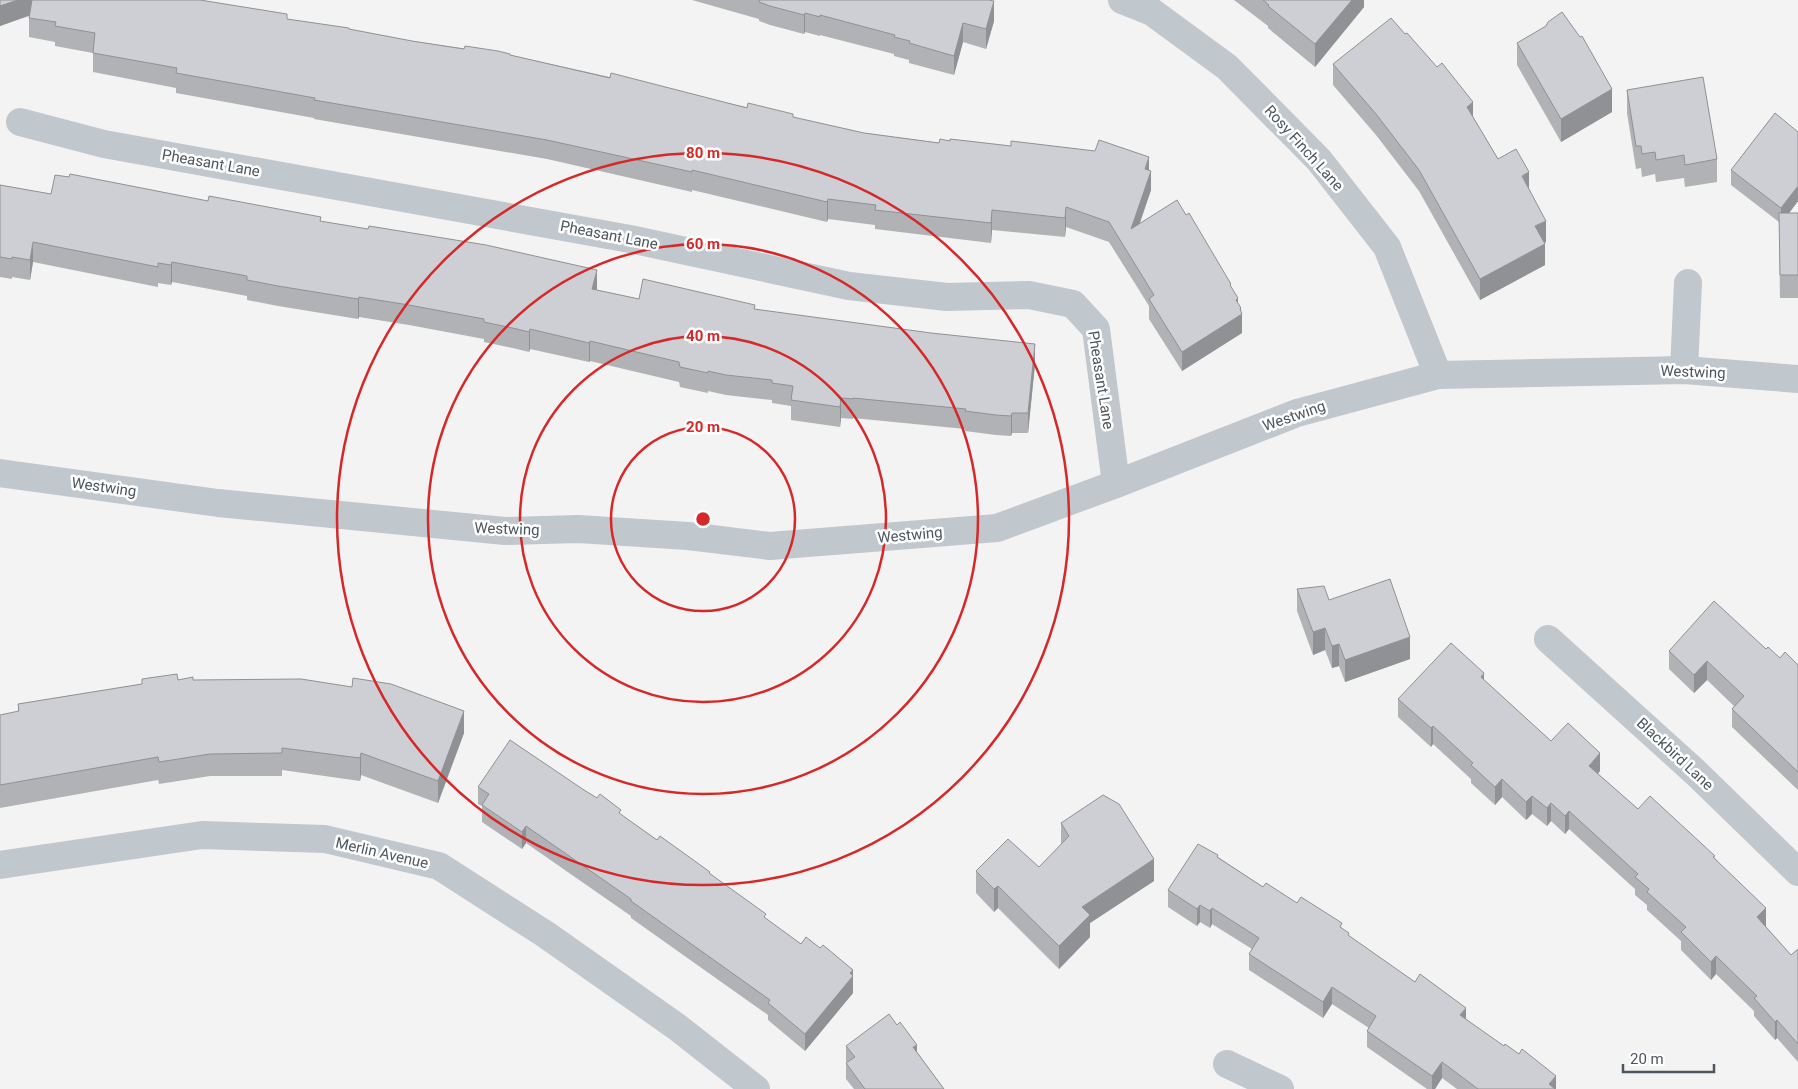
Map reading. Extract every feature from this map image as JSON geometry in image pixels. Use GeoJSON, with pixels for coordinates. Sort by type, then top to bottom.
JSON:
{"type":"FeatureCollection","features":[{"type":"Feature","properties":{"kind":"street","name":"Rosy Finch Lane"},"geometry":{"type":"LineString","coordinates":[[1122,0],[1152,12],[1227,67],[1319,160],[1387,247],[1438,375]]}},
{"type":"Feature","properties":{"kind":"street","name":"Pheasant Lane"},"geometry":{"type":"LineString","coordinates":[[20,122],[104,144],[630,239],[849,286],[947,297],[1029,296],[1073,304],[1096,329],[1116,484]]}},
{"type":"Feature","properties":{"kind":"street"},"geometry":{"type":"LineString","coordinates":[[1684,370],[1688,283]]}},
{"type":"Feature","properties":{"kind":"street","name":"Westwing"},"geometry":{"type":"LineString","coordinates":[[0,473],[218,503],[495,530],[578,529],[688,536],[770,546],[997,528],[1116,484],[1297,413],[1438,375],[1684,370],[1798,379]]}},
{"type":"Feature","properties":{"kind":"street","name":"Blackbird Lane"},"geometry":{"type":"LineString","coordinates":[[1548,640],[1696,772],[1798,872]]}},
{"type":"Feature","properties":{"kind":"street","name":"Merlin Avenue"},"geometry":{"type":"LineString","coordinates":[[0,865],[202,835],[325,840],[439,866],[545,934],[661,1016],[756,1089]]}},
{"type":"Feature","properties":{"kind":"street"},"geometry":{"type":"LineString","coordinates":[[1227,1064],[1280,1089]]}},
{"type":"Feature","properties":{"kind":"building"},"geometry":{"type":"Polygon","coordinates":[[[0,0],[18,0],[0,6],[0,0]]]}},
{"type":"Feature","properties":{"kind":"building"},"geometry":{"type":"Polygon","coordinates":[[[32,0],[200,0],[287,14],[287,19],[349,28],[412,41],[464,49],[465,46],[498,51],[610,78],[611,73],[747,108],[748,103],[793,114],[793,117],[864,133],[939,143],[940,139],[950,141],[950,139],[1011,146],[1011,141],[1095,151],[1099,140],[1149,157],[1145,169],[1151,171],[1131,229],[1177,200],[1186,215],[1189,213],[1231,284],[1238,298],[1236,300],[1242,314],[1182,352],[1149,299],[1154,295],[1109,222],[1066,207],[1065,218],[992,210],[991,223],[875,210],[876,205],[828,199],[827,202],[692,170],[692,172],[547,140],[314,100],[315,98],[176,73],[177,68],[93,53],[95,33],[55,26],[56,22],[29,18],[32,0]]]}},
{"type":"Feature","properties":{"kind":"building"},"geometry":{"type":"Polygon","coordinates":[[[760,0],[994,1],[986,29],[963,23],[954,56],[909,43],[910,41],[894,37],[895,35],[820,15],[820,17],[805,13],[804,15],[770,6],[759,2],[760,0]]]}},
{"type":"Feature","properties":{"kind":"building"},"geometry":{"type":"Polygon","coordinates":[[[1263,0],[1352,0],[1315,44],[1263,0]]]}},
{"type":"Feature","properties":{"kind":"building"},"geometry":{"type":"Polygon","coordinates":[[[1562,12],[1580,37],[1582,36],[1612,89],[1561,119],[1517,43],[1546,26],[1548,22],[1562,12]]]}},
{"type":"Feature","properties":{"kind":"building"},"geometry":{"type":"Polygon","coordinates":[[[1391,18],[1437,67],[1442,63],[1473,102],[1467,107],[1498,159],[1516,149],[1529,172],[1522,176],[1546,221],[1535,226],[1545,244],[1480,279],[1419,170],[1376,114],[1333,64],[1391,18]]]}},
{"type":"Feature","properties":{"kind":"building"},"geometry":{"type":"Polygon","coordinates":[[[1703,77],[1717,159],[1685,165],[1684,155],[1656,160],[1655,152],[1642,154],[1641,146],[1636,146],[1627,90],[1703,77]]]}},
{"type":"Feature","properties":{"kind":"building"},"geometry":{"type":"Polygon","coordinates":[[[1775,113],[1798,132],[1798,186],[1781,208],[1731,170],[1775,113]]]}},
{"type":"Feature","properties":{"kind":"building"},"geometry":{"type":"Polygon","coordinates":[[[70,174],[208,201],[209,196],[321,217],[320,221],[368,229],[369,226],[486,245],[597,270],[592,289],[639,299],[643,279],[755,305],[754,309],[931,333],[1035,344],[1028,413],[1012,413],[1011,416],[996,415],[965,411],[966,409],[853,398],[841,398],[840,407],[791,400],[793,386],[772,383],[772,380],[708,371],[708,373],[680,367],[679,362],[530,329],[529,332],[484,322],[484,319],[409,305],[278,286],[247,280],[247,276],[172,262],[171,265],[158,263],[158,267],[33,242],[30,260],[0,257],[0,185],[51,194],[55,175],[69,177],[70,174]]]}},
{"type":"Feature","properties":{"kind":"building"},"geometry":{"type":"Polygon","coordinates":[[[1779,213],[1798,213],[1798,275],[1780,275],[1779,213]]]}},
{"type":"Feature","properties":{"kind":"building"},"geometry":{"type":"Polygon","coordinates":[[[1390,579],[1410,637],[1345,660],[1339,644],[1332,646],[1325,628],[1313,632],[1297,589],[1324,586],[1329,600],[1390,579]]]}},
{"type":"Feature","properties":{"kind":"building"},"geometry":{"type":"Polygon","coordinates":[[[1714,601],[1766,649],[1768,647],[1780,658],[1785,652],[1798,665],[1798,772],[1732,709],[1744,696],[1707,661],[1694,675],[1669,651],[1714,601]]]}},
{"type":"Feature","properties":{"kind":"building"},"geometry":{"type":"Polygon","coordinates":[[[1451,643],[1484,673],[1481,677],[1551,741],[1568,723],[1600,753],[1589,766],[1638,809],[1650,796],[1715,856],[1713,857],[1766,908],[1757,917],[1791,955],[1798,949],[1798,1044],[1754,998],[1757,996],[1716,956],[1711,962],[1681,932],[1686,927],[1647,892],[1649,889],[1635,877],[1638,874],[1569,811],[1565,816],[1551,803],[1547,808],[1532,796],[1526,802],[1502,779],[1495,787],[1471,765],[1473,763],[1433,726],[1431,728],[1398,699],[1451,643]]]}},
{"type":"Feature","properties":{"kind":"building"},"geometry":{"type":"Polygon","coordinates":[[[177,674],[178,680],[193,677],[193,680],[301,679],[352,687],[353,678],[391,684],[464,711],[438,781],[361,753],[360,758],[282,748],[282,753],[210,754],[159,762],[158,757],[0,785],[0,715],[19,711],[18,704],[142,684],[142,679],[177,674]]]}},
{"type":"Feature","properties":{"kind":"building"},"geometry":{"type":"Polygon","coordinates":[[[510,740],[597,798],[600,794],[621,810],[619,813],[657,840],[660,836],[766,914],[764,917],[801,944],[806,937],[820,948],[823,945],[853,970],[850,973],[853,976],[805,1034],[768,1003],[770,1000],[631,901],[631,899],[526,826],[522,832],[482,805],[489,794],[478,787],[510,740]]]}},
{"type":"Feature","properties":{"kind":"building"},"geometry":{"type":"Polygon","coordinates":[[[1103,795],[1119,804],[1154,859],[1082,907],[1090,915],[1059,946],[998,886],[994,889],[976,871],[1008,839],[1039,867],[1069,836],[1061,823],[1103,795]]]}},
{"type":"Feature","properties":{"kind":"building"},"geometry":{"type":"Polygon","coordinates":[[[1198,844],[1218,855],[1217,857],[1263,887],[1266,883],[1297,903],[1301,897],[1342,923],[1340,927],[1349,933],[1348,935],[1415,982],[1420,974],[1466,1008],[1460,1015],[1504,1046],[1505,1044],[1519,1054],[1522,1049],[1556,1076],[1549,1084],[1555,1089],[1478,1089],[1442,1062],[1432,1076],[1367,1031],[1376,1016],[1332,987],[1323,1002],[1249,954],[1259,938],[1212,908],[1210,911],[1200,905],[1197,909],[1168,890],[1198,844]]]}},
{"type":"Feature","properties":{"kind":"building"},"geometry":{"type":"Polygon","coordinates":[[[889,1014],[897,1025],[900,1022],[917,1045],[913,1047],[944,1089],[865,1089],[846,1063],[855,1057],[846,1046],[889,1014]]]}}]}
